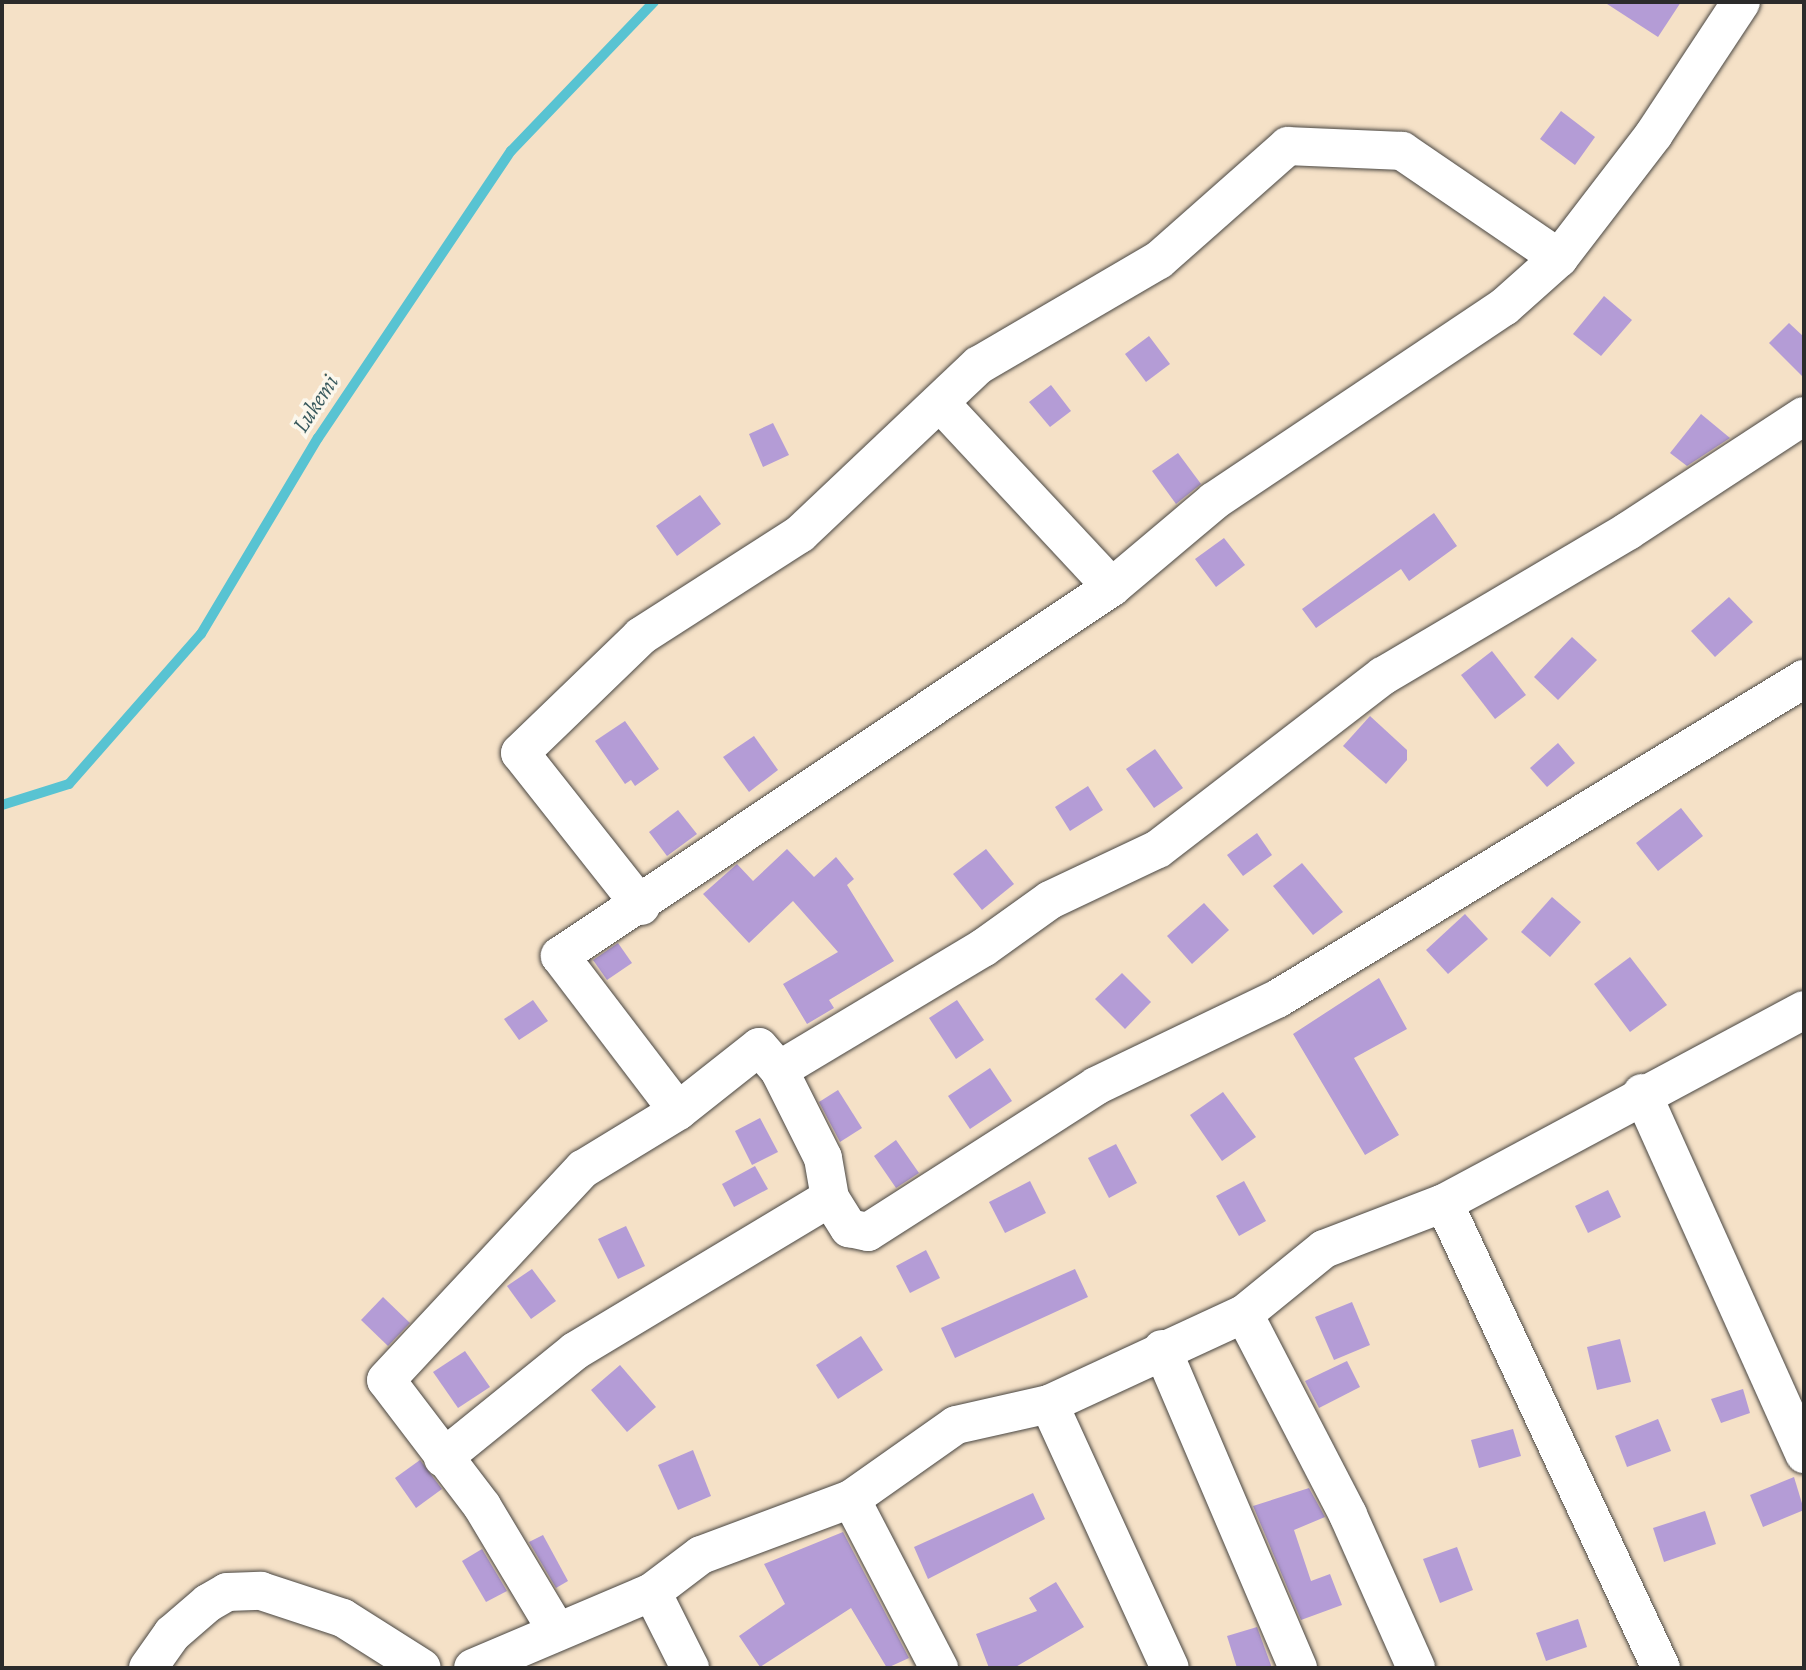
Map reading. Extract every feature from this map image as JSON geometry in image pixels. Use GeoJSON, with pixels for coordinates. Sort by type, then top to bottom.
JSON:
{"type":"FeatureCollection","features":[{"type":"Feature","properties":{"kind":"street"},"geometry":{"type":"LineString","coordinates":[[678,1111],[560,956],[641,906],[837,767],[1112,587],[1214,501],[1504,307],[1559,258],[1654,134],[1741,2]]}},
{"type":"Feature","properties":{"kind":"street"},"geometry":{"type":"LineString","coordinates":[[641,906],[520,753],[641,636],[800,534],[942,405],[979,365],[1019,338],[1159,260],[1289,146],[1402,151],[1559,258]]}},
{"type":"Feature","properties":{"kind":"street"},"geometry":{"type":"LineString","coordinates":[[942,405],[1112,587]]}},
{"type":"Feature","properties":{"kind":"street"},"geometry":{"type":"LineString","coordinates":[[779,1070],[983,948],[1049,900],[1158,849],[1383,676],[1628,531],[1804,416]]}},
{"type":"Feature","properties":{"kind":"street"},"geometry":{"type":"LineString","coordinates":[[555,1628],[482,1506],[386,1380],[583,1169],[678,1111],[759,1047],[779,1070],[824,1157],[830,1198],[849,1228],[868,1232],[1096,1086],[1277,999],[1804,679]]}},
{"type":"Feature","properties":{"kind":"street"},"geometry":{"type":"LineString","coordinates":[[473,1668],[555,1628],[652,1592],[702,1555],[851,1499],[956,1425],[1049,1404],[1162,1349],[1244,1314],[1324,1249],[1444,1203],[1642,1093],[1804,1010]]}},
{"type":"Feature","properties":{"kind":"street"},"geometry":{"type":"LineString","coordinates":[[1642,1093],[1804,1454]]}},
{"type":"Feature","properties":{"kind":"street"},"geometry":{"type":"LineString","coordinates":[[443,1458],[575,1351],[830,1198]]}},
{"type":"Feature","properties":{"kind":"street"},"geometry":{"type":"LineString","coordinates":[[1444,1203],[1661,1668]]}},
{"type":"Feature","properties":{"kind":"street"},"geometry":{"type":"LineString","coordinates":[[1244,1314],[1348,1516],[1416,1668]]}},
{"type":"Feature","properties":{"kind":"street"},"geometry":{"type":"LineString","coordinates":[[1162,1349],[1298,1668]]}},
{"type":"Feature","properties":{"kind":"street"},"geometry":{"type":"LineString","coordinates":[[1049,1404],[1170,1668]]}},
{"type":"Feature","properties":{"kind":"street"},"geometry":{"type":"LineString","coordinates":[[851,1499],[939,1668]]}},
{"type":"Feature","properties":{"kind":"street"},"geometry":{"type":"LineString","coordinates":[[148,1668],[172,1634],[208,1603],[227,1592],[261,1591],[343,1618],[422,1668]]}},
{"type":"Feature","properties":{"kind":"street"},"geometry":{"type":"LineString","coordinates":[[652,1592],[690,1668]]}},
{"type":"Feature","properties":{"kind":"building"},"geometry":{"type":"Polygon","coordinates":[[[1604,2],[1681,2],[1658,37],[1604,2]]]}},
{"type":"Feature","properties":{"kind":"building"},"geometry":{"type":"Polygon","coordinates":[[[1561,111],[1595,137],[1575,165],[1540,139],[1561,111]]]}},
{"type":"Feature","properties":{"kind":"building"},"geometry":{"type":"Polygon","coordinates":[[[1604,296],[1632,320],[1601,356],[1573,334],[1604,296]]]}},
{"type":"Feature","properties":{"kind":"building"},"geometry":{"type":"Polygon","coordinates":[[[1789,323],[1804,337],[1804,378],[1769,343],[1789,323]]]}},
{"type":"Feature","properties":{"kind":"building"},"geometry":{"type":"Polygon","coordinates":[[[1149,336],[1170,364],[1146,382],[1125,354],[1149,336]]]}},
{"type":"Feature","properties":{"kind":"building"},"geometry":{"type":"Polygon","coordinates":[[[1051,385],[1071,411],[1050,427],[1029,402],[1051,385]]]}},
{"type":"Feature","properties":{"kind":"building"},"geometry":{"type":"Polygon","coordinates":[[[1701,414],[1730,438],[1687,466],[1670,453],[1701,414]]]}},
{"type":"Feature","properties":{"kind":"building"},"geometry":{"type":"Polygon","coordinates":[[[773,423],[789,455],[763,467],[749,434],[773,423]]]}},
{"type":"Feature","properties":{"kind":"building"},"geometry":{"type":"Polygon","coordinates":[[[1178,453],[1201,484],[1176,504],[1152,471],[1178,453]]]}},
{"type":"Feature","properties":{"kind":"building"},"geometry":{"type":"Polygon","coordinates":[[[700,495],[721,524],[677,556],[656,526],[700,495]]]}},
{"type":"Feature","properties":{"kind":"building"},"geometry":{"type":"Polygon","coordinates":[[[1434,513],[1457,546],[1409,581],[1401,569],[1316,628],[1302,609],[1434,513]]]}},
{"type":"Feature","properties":{"kind":"building"},"geometry":{"type":"Polygon","coordinates":[[[1224,538],[1245,565],[1216,587],[1195,559],[1224,538]]]}},
{"type":"Feature","properties":{"kind":"building"},"geometry":{"type":"Polygon","coordinates":[[[1729,597],[1753,622],[1715,657],[1691,631],[1729,597]]]}},
{"type":"Feature","properties":{"kind":"building"},"geometry":{"type":"Polygon","coordinates":[[[1572,637],[1597,660],[1558,700],[1534,677],[1572,637]]]}},
{"type":"Feature","properties":{"kind":"building"},"geometry":{"type":"Polygon","coordinates":[[[1492,651],[1526,695],[1495,719],[1461,675],[1492,651]]]}},
{"type":"Feature","properties":{"kind":"building"},"geometry":{"type":"Polygon","coordinates":[[[1370,716],[1407,750],[1407,760],[1386,784],[1343,746],[1370,716]]]}},
{"type":"Feature","properties":{"kind":"building"},"geometry":{"type":"Polygon","coordinates":[[[625,721],[659,769],[635,786],[631,780],[625,784],[595,741],[625,721]]]}},
{"type":"Feature","properties":{"kind":"building"},"geometry":{"type":"Polygon","coordinates":[[[754,736],[778,770],[749,792],[723,757],[754,736]]]}},
{"type":"Feature","properties":{"kind":"building"},"geometry":{"type":"Polygon","coordinates":[[[1558,743],[1575,763],[1547,787],[1530,768],[1558,743]]]}},
{"type":"Feature","properties":{"kind":"building"},"geometry":{"type":"Polygon","coordinates":[[[1155,749],[1183,788],[1154,808],[1126,769],[1155,749]]]}},
{"type":"Feature","properties":{"kind":"building"},"geometry":{"type":"Polygon","coordinates":[[[1088,786],[1103,810],[1070,831],[1055,807],[1088,786]]]}},
{"type":"Feature","properties":{"kind":"building"},"geometry":{"type":"Polygon","coordinates":[[[1681,808],[1703,836],[1658,871],[1636,843],[1681,808]]]}},
{"type":"Feature","properties":{"kind":"building"},"geometry":{"type":"Polygon","coordinates":[[[678,810],[697,834],[667,856],[649,832],[678,810]]]}},
{"type":"Feature","properties":{"kind":"building"},"geometry":{"type":"Polygon","coordinates":[[[1257,833],[1272,855],[1243,876],[1227,855],[1257,833]]]}},
{"type":"Feature","properties":{"kind":"building"},"geometry":{"type":"Polygon","coordinates":[[[787,849],[814,877],[836,857],[854,879],[847,885],[894,961],[829,1000],[834,1008],[807,1024],[783,984],[838,952],[793,901],[749,943],[703,894],[737,864],[753,881],[787,849]]]}},
{"type":"Feature","properties":{"kind":"building"},"geometry":{"type":"Polygon","coordinates":[[[986,849],[1014,884],[982,910],[953,874],[986,849]]]}},
{"type":"Feature","properties":{"kind":"building"},"geometry":{"type":"Polygon","coordinates":[[[1302,863],[1343,912],[1313,935],[1273,886],[1302,863]]]}},
{"type":"Feature","properties":{"kind":"building"},"geometry":{"type":"Polygon","coordinates":[[[1552,897],[1581,922],[1550,957],[1521,932],[1552,897]]]}},
{"type":"Feature","properties":{"kind":"building"},"geometry":{"type":"Polygon","coordinates":[[[1204,903],[1229,930],[1192,964],[1167,936],[1204,903]]]}},
{"type":"Feature","properties":{"kind":"building"},"geometry":{"type":"Polygon","coordinates":[[[1465,914],[1488,939],[1448,974],[1426,950],[1465,914]]]}},
{"type":"Feature","properties":{"kind":"building"},"geometry":{"type":"Polygon","coordinates":[[[618,943],[632,963],[607,980],[593,960],[618,943]]]}},
{"type":"Feature","properties":{"kind":"building"},"geometry":{"type":"Polygon","coordinates":[[[1630,957],[1667,1005],[1630,1032],[1594,984],[1630,957]]]}},
{"type":"Feature","properties":{"kind":"building"},"geometry":{"type":"Polygon","coordinates":[[[1122,973],[1151,1002],[1125,1029],[1095,999],[1122,973]]]}},
{"type":"Feature","properties":{"kind":"building"},"geometry":{"type":"Polygon","coordinates":[[[1379,978],[1407,1029],[1354,1058],[1399,1135],[1365,1155],[1293,1034],[1379,978]]]}},
{"type":"Feature","properties":{"kind":"building"},"geometry":{"type":"Polygon","coordinates":[[[533,1000],[548,1021],[519,1040],[504,1019],[533,1000]]]}},
{"type":"Feature","properties":{"kind":"building"},"geometry":{"type":"Polygon","coordinates":[[[957,1000],[984,1040],[956,1059],[929,1018],[957,1000]]]}},
{"type":"Feature","properties":{"kind":"building"},"geometry":{"type":"Polygon","coordinates":[[[990,1068],[1012,1101],[970,1129],[948,1096],[990,1068]]]}},
{"type":"Feature","properties":{"kind":"building"},"geometry":{"type":"Polygon","coordinates":[[[838,1090],[862,1128],[840,1142],[819,1102],[838,1090]]]}},
{"type":"Feature","properties":{"kind":"building"},"geometry":{"type":"Polygon","coordinates":[[[1223,1092],[1256,1137],[1222,1161],[1190,1115],[1223,1092]]]}},
{"type":"Feature","properties":{"kind":"building"},"geometry":{"type":"Polygon","coordinates":[[[760,1118],[778,1152],[752,1165],[735,1131],[760,1118]]]}},
{"type":"Feature","properties":{"kind":"building"},"geometry":{"type":"Polygon","coordinates":[[[896,1140],[919,1173],[896,1188],[874,1156],[896,1140]]]}},
{"type":"Feature","properties":{"kind":"building"},"geometry":{"type":"Polygon","coordinates":[[[1116,1144],[1137,1183],[1109,1198],[1088,1158],[1116,1144]]]}},
{"type":"Feature","properties":{"kind":"building"},"geometry":{"type":"Polygon","coordinates":[[[755,1166],[768,1189],[734,1207],[722,1184],[755,1166]]]}},
{"type":"Feature","properties":{"kind":"building"},"geometry":{"type":"Polygon","coordinates":[[[1030,1181],[1046,1213],[1005,1233],[989,1202],[1030,1181]]]}},
{"type":"Feature","properties":{"kind":"building"},"geometry":{"type":"Polygon","coordinates":[[[1244,1181],[1266,1221],[1239,1236],[1216,1196],[1244,1181]]]}},
{"type":"Feature","properties":{"kind":"building"},"geometry":{"type":"Polygon","coordinates":[[[1608,1190],[1621,1217],[1588,1233],[1575,1206],[1608,1190]]]}},
{"type":"Feature","properties":{"kind":"building"},"geometry":{"type":"Polygon","coordinates":[[[626,1226],[645,1266],[618,1279],[598,1239],[626,1226]]]}},
{"type":"Feature","properties":{"kind":"building"},"geometry":{"type":"Polygon","coordinates":[[[926,1250],[940,1278],[910,1293],[896,1266],[926,1250]]]}},
{"type":"Feature","properties":{"kind":"building"},"geometry":{"type":"Polygon","coordinates":[[[532,1269],[556,1301],[531,1319],[507,1286],[532,1269]]]}},
{"type":"Feature","properties":{"kind":"building"},"geometry":{"type":"Polygon","coordinates":[[[1075,1269],[1088,1297],[955,1358],[941,1328],[1075,1269]]]}},
{"type":"Feature","properties":{"kind":"building"},"geometry":{"type":"Polygon","coordinates":[[[383,1297],[410,1323],[388,1346],[361,1320],[383,1297]]]}},
{"type":"Feature","properties":{"kind":"building"},"geometry":{"type":"Polygon","coordinates":[[[1352,1302],[1370,1345],[1334,1360],[1315,1317],[1352,1302]]]}},
{"type":"Feature","properties":{"kind":"building"},"geometry":{"type":"Polygon","coordinates":[[[861,1336],[883,1370],[838,1399],[816,1365],[861,1336]]]}},
{"type":"Feature","properties":{"kind":"building"},"geometry":{"type":"Polygon","coordinates":[[[1620,1339],[1631,1382],[1597,1390],[1587,1347],[1620,1339]]]}},
{"type":"Feature","properties":{"kind":"building"},"geometry":{"type":"Polygon","coordinates":[[[465,1351],[490,1387],[458,1408],[433,1372],[465,1351]]]}},
{"type":"Feature","properties":{"kind":"building"},"geometry":{"type":"Polygon","coordinates":[[[1347,1361],[1360,1387],[1319,1408],[1305,1381],[1347,1361]]]}},
{"type":"Feature","properties":{"kind":"building"},"geometry":{"type":"Polygon","coordinates":[[[620,1365],[656,1407],[627,1432],[591,1390],[620,1365]]]}},
{"type":"Feature","properties":{"kind":"building"},"geometry":{"type":"Polygon","coordinates":[[[1743,1389],[1750,1413],[1721,1423],[1711,1399],[1743,1389]]]}},
{"type":"Feature","properties":{"kind":"building"},"geometry":{"type":"Polygon","coordinates":[[[1658,1419],[1671,1451],[1627,1467],[1615,1436],[1658,1419]]]}},
{"type":"Feature","properties":{"kind":"building"},"geometry":{"type":"Polygon","coordinates":[[[1513,1429],[1521,1456],[1479,1468],[1471,1440],[1513,1429]]]}},
{"type":"Feature","properties":{"kind":"building"},"geometry":{"type":"Polygon","coordinates":[[[693,1450],[711,1496],[678,1510],[658,1465],[693,1450]]]}},
{"type":"Feature","properties":{"kind":"building"},"geometry":{"type":"Polygon","coordinates":[[[420,1460],[442,1489],[416,1508],[395,1478],[420,1460]]]}},
{"type":"Feature","properties":{"kind":"building"},"geometry":{"type":"Polygon","coordinates":[[[1794,1477],[1804,1510],[1763,1527],[1750,1495],[1794,1477]]]}},
{"type":"Feature","properties":{"kind":"building"},"geometry":{"type":"Polygon","coordinates":[[[1309,1488],[1325,1517],[1294,1530],[1311,1581],[1330,1574],[1342,1605],[1301,1620],[1253,1506],[1309,1488]]]}},
{"type":"Feature","properties":{"kind":"building"},"geometry":{"type":"Polygon","coordinates":[[[1033,1493],[1045,1519],[928,1579],[914,1547],[1033,1493]]]}},
{"type":"Feature","properties":{"kind":"building"},"geometry":{"type":"Polygon","coordinates":[[[1705,1511],[1716,1544],[1664,1562],[1653,1528],[1705,1511]]]}},
{"type":"Feature","properties":{"kind":"building"},"geometry":{"type":"Polygon","coordinates":[[[843,1532],[909,1658],[887,1668],[851,1608],[760,1667],[739,1636],[785,1604],[764,1564],[843,1532]]]}},
{"type":"Feature","properties":{"kind":"building"},"geometry":{"type":"Polygon","coordinates":[[[543,1535],[568,1581],[556,1588],[529,1542],[543,1535]]]}},
{"type":"Feature","properties":{"kind":"building"},"geometry":{"type":"Polygon","coordinates":[[[1457,1547],[1473,1590],[1440,1603],[1423,1559],[1457,1547]]]}},
{"type":"Feature","properties":{"kind":"building"},"geometry":{"type":"Polygon","coordinates":[[[482,1549],[507,1591],[486,1602],[462,1561],[482,1549]]]}},
{"type":"Feature","properties":{"kind":"building"},"geometry":{"type":"Polygon","coordinates":[[[1056,1582],[1084,1627],[1014,1668],[989,1668],[976,1634],[1037,1611],[1029,1598],[1056,1582]]]}},
{"type":"Feature","properties":{"kind":"building"},"geometry":{"type":"Polygon","coordinates":[[[1578,1619],[1587,1647],[1546,1661],[1536,1633],[1578,1619]]]}},
{"type":"Feature","properties":{"kind":"building"},"geometry":{"type":"Polygon","coordinates":[[[1257,1627],[1272,1668],[1237,1668],[1227,1636],[1257,1627]]]}},
{"type":"Feature","properties":{"kind":"waterway","name":"Lukemi"},"geometry":{"type":"LineString","coordinates":[[2,805],[69,784],[201,634],[318,438],[511,151],[654,2]]}}]}
